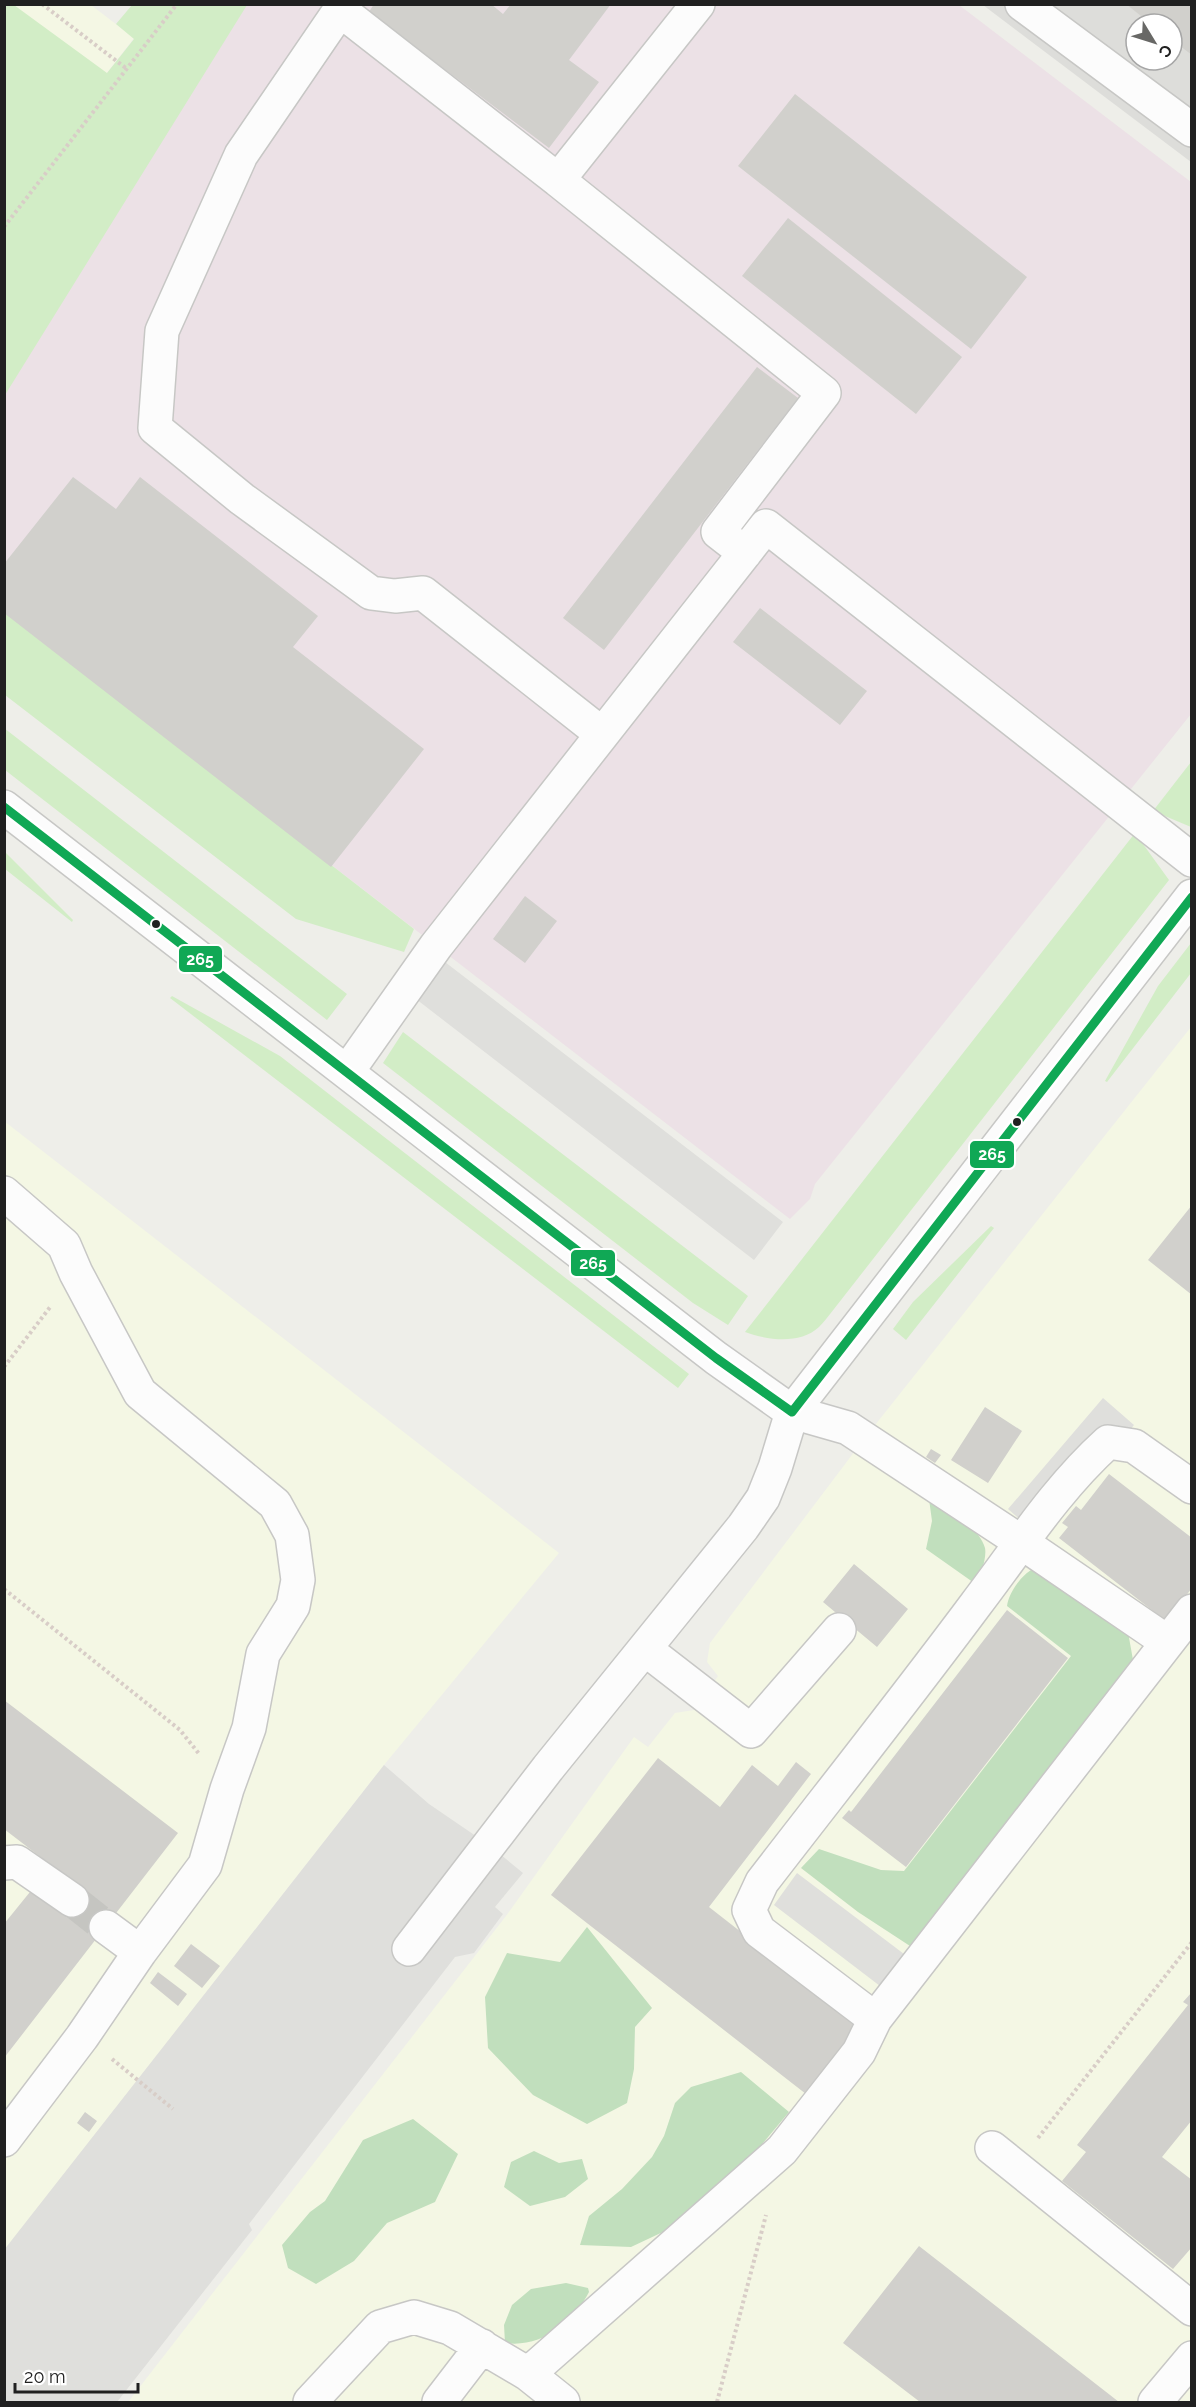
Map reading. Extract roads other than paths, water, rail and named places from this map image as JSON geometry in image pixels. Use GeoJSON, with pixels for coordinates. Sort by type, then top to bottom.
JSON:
{"type":"FeatureCollection","features":[{"type":"Feature","properties":{"kind":"street"},"geometry":{"type":"LineString","coordinates":[[558,180],[698,4]]}},
{"type":"Feature","properties":{"kind":"street"},"geometry":{"type":"LineString","coordinates":[[1022,4],[1191,130]]}},
{"type":"Feature","properties":{"kind":"street"},"geometry":{"type":"LineString","coordinates":[[602,734],[423,593],[395,596],[370,593],[242,499],[155,428],[162,331],[241,155],[342,7],[824,393],[718,532],[745,553]]}},
{"type":"Feature","properties":{"kind":"street"},"geometry":{"type":"LineString","coordinates":[[347,1072],[436,946],[766,526],[1191,860]]}},
{"type":"Feature","properties":{"kind":"street"},"geometry":{"type":"LineString","coordinates":[[4,807],[716,1358],[792,1412],[848,1428],[1166,1641]]}},
{"type":"Feature","properties":{"kind":"street"},"geometry":{"type":"LineString","coordinates":[[409,1949],[548,1768],[743,1527],[762,1498],[775,1468],[792,1412],[1191,896]]}},
{"type":"Feature","properties":{"kind":"street"},"geometry":{"type":"LineString","coordinates":[[4,1192],[64,1245],[76,1273],[140,1393],[275,1504],[292,1535],[298,1580],[293,1606],[263,1654],[249,1728],[227,1789],[205,1865],[140,1952],[82,2037],[4,2140]]}},
{"type":"Feature","properties":{"kind":"street"},"geometry":{"type":"LineString","coordinates":[[875,2019],[759,1931],[749,1910],[762,1882],[970,1612],[1021,1542],[1087,1461],[1108,1442],[1134,1446],[1191,1487]]}},
{"type":"Feature","properties":{"kind":"street"},"geometry":{"type":"LineString","coordinates":[[528,2374],[782,2150],[859,2052],[875,2019],[1191,1611]]}},
{"type":"Feature","properties":{"kind":"street"},"geometry":{"type":"LineString","coordinates":[[645,1649],[751,1731],[839,1630]]}},
{"type":"Feature","properties":{"kind":"street"},"geometry":{"type":"LineString","coordinates":[[4,1863],[17,1862],[72,1900]]}},
{"type":"Feature","properties":{"kind":"street"},"geometry":{"type":"LineString","coordinates":[[106,1927],[140,1952]]}},
{"type":"Feature","properties":{"kind":"street"},"geometry":{"type":"LineString","coordinates":[[1003,2157],[1191,2308]]}},
{"type":"Feature","properties":{"kind":"street"},"geometry":{"type":"LineString","coordinates":[[310,2403],[380,2327],[414,2316],[450,2328],[472,2359],[528,2374],[563,2403]]}},
{"type":"Feature","properties":{"kind":"street"},"geometry":{"type":"LineString","coordinates":[[1155,2403],[1191,2358]]}},
{"type":"Feature","properties":{"kind":"street"},"geometry":{"type":"LineString","coordinates":[[439,2403],[472,2359]]}},
{"type":"Feature","properties":{"kind":"tunnel"},"geometry":{"type":"LineString","coordinates":[[72,1900],[106,1927]]}}]}
